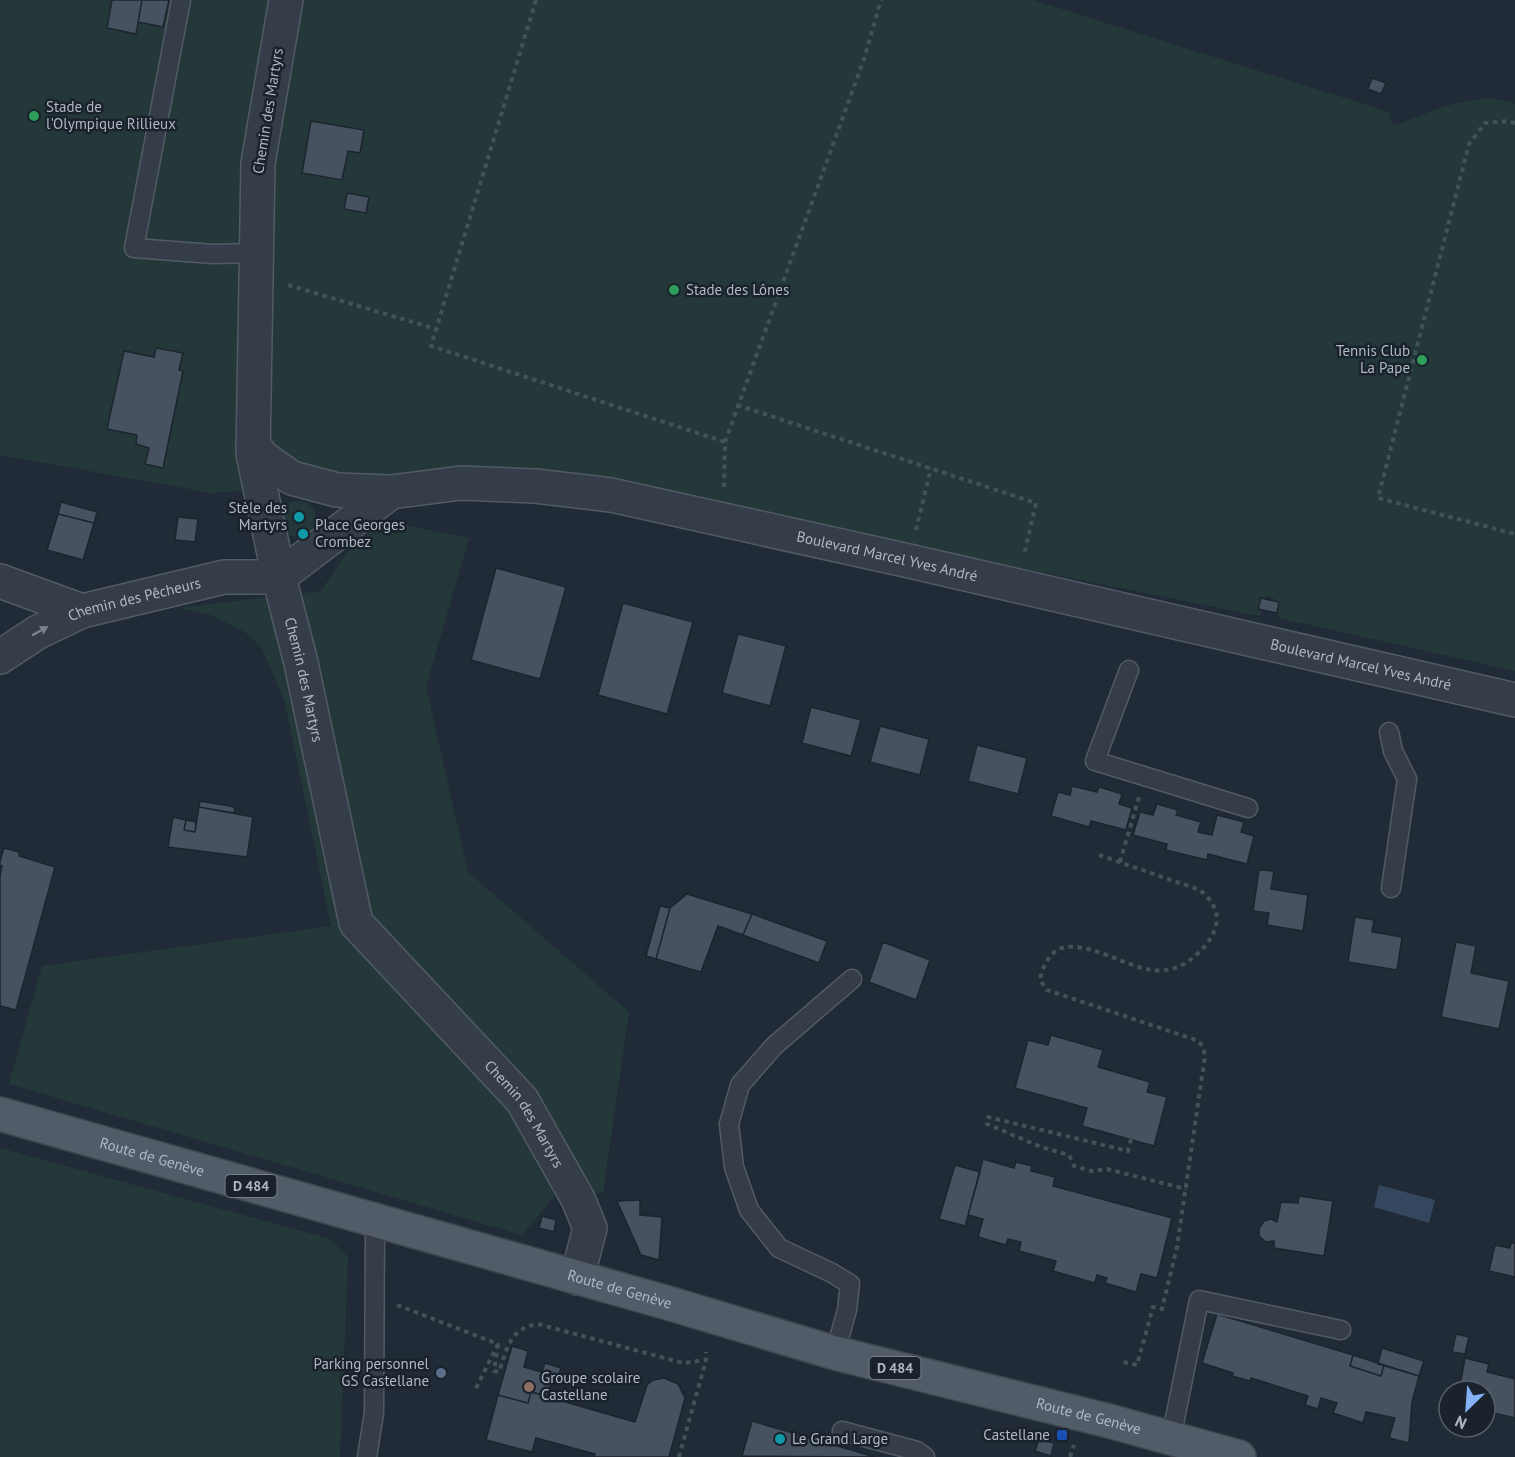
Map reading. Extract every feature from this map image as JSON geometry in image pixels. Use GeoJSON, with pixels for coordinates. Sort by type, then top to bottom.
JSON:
{"type":"FeatureCollection","features":[{"type":"Feature","properties":{"kind":"main road","name":"Route de Genève"},"geometry":{"type":"LineString","coordinates":[[0,1114],[835,1353],[1059,1408],[1239,1457]]}},
{"type":"Feature","properties":{"kind":"street","name":"Chemin des Martyrs"},"geometry":{"type":"LineString","coordinates":[[286,0],[258,164],[253,444],[256,472],[301,663],[356,923],[522,1100],[578,1199],[590,1228],[577,1278]]}},
{"type":"Feature","properties":{"kind":"street"},"geometry":{"type":"LineString","coordinates":[[253,444],[262,457],[292,478],[337,490],[391,492]]}},
{"type":"Feature","properties":{"kind":"street","name":"Boulevard Marcel Yves André"},"geometry":{"type":"LineString","coordinates":[[279,577],[391,492],[461,483],[535,486],[611,495],[1515,700]]}},
{"type":"Feature","properties":{"kind":"street","name":"Chemin des Pêcheurs"},"geometry":{"type":"LineString","coordinates":[[0,657],[38,632],[82,611],[224,577],[279,577]]}},
{"type":"Feature","properties":{"kind":"street"},"geometry":{"type":"LineString","coordinates":[[0,580],[82,611]]}},
{"type":"Feature","properties":{"kind":"lane"},"geometry":{"type":"LineString","coordinates":[[182,0],[134,248],[213,254],[256,253]]}},
{"type":"Feature","properties":{"kind":"lane"},"geometry":{"type":"LineString","coordinates":[[1129,670],[1095,761],[1248,808]]}},
{"type":"Feature","properties":{"kind":"lane"},"geometry":{"type":"LineString","coordinates":[[1389,732],[1393,751],[1407,779],[1391,888]]}},
{"type":"Feature","properties":{"kind":"lane"},"geometry":{"type":"LineString","coordinates":[[835,1353],[847,1310],[850,1284],[779,1248],[749,1210],[734,1167],[729,1124],[740,1085],[774,1046],[852,979]]}},
{"type":"Feature","properties":{"kind":"lane"},"geometry":{"type":"LineString","coordinates":[[367,1457],[374,1413],[375,1222]]}},
{"type":"Feature","properties":{"kind":"lane"},"geometry":{"type":"LineString","coordinates":[[1171,1438],[1199,1300],[1341,1330]]}},
{"type":"Feature","properties":{"kind":"lane"},"geometry":{"type":"LineString","coordinates":[[842,1431],[917,1451],[925,1457]]}},
{"type":"Feature","properties":{"kind":"path"},"geometry":{"type":"LineString","coordinates":[[536,0],[430,346],[725,442]]}},
{"type":"Feature","properties":{"kind":"path"},"geometry":{"type":"LineString","coordinates":[[724,489],[725,442],[864,59],[881,0]]}},
{"type":"Feature","properties":{"kind":"path"},"geometry":{"type":"LineString","coordinates":[[1515,123],[1508,121],[1485,123],[1469,144],[1378,498],[1515,534]]}},
{"type":"Feature","properties":{"kind":"path"},"geometry":{"type":"LineString","coordinates":[[281,285],[436,329]]}},
{"type":"Feature","properties":{"kind":"path"},"geometry":{"type":"LineString","coordinates":[[737,405],[1036,503],[1021,566]]}},
{"type":"Feature","properties":{"kind":"path"},"geometry":{"type":"LineString","coordinates":[[916,533],[931,468]]}},
{"type":"Feature","properties":{"kind":"path"},"geometry":{"type":"LineString","coordinates":[[1120,862],[1134,814]]}},
{"type":"Feature","properties":{"kind":"path"},"geometry":{"type":"LineString","coordinates":[[1099,855],[1200,890],[1209,897],[1216,910],[1217,923],[1210,942],[1190,960],[1171,971],[1141,968],[1081,948],[1065,947],[1056,951],[1042,968],[1040,980],[1047,990],[1196,1040],[1203,1046],[1205,1066],[1186,1189],[1175,1255],[1162,1309],[1153,1307],[1137,1365],[1122,1362]]}},
{"type":"Feature","properties":{"kind":"path"},"geometry":{"type":"LineString","coordinates":[[1131,1139],[1128,1151],[988,1117],[987,1124],[1041,1147],[1069,1155],[1074,1166],[1091,1171],[1107,1169],[1186,1189]]}},
{"type":"Feature","properties":{"kind":"path"},"geometry":{"type":"LineString","coordinates":[[374,1296],[498,1344]]}},
{"type":"Feature","properties":{"kind":"path"},"geometry":{"type":"LineString","coordinates":[[498,1344],[494,1371],[500,1372],[508,1343],[526,1326],[538,1324],[683,1363],[706,1360]]}},
{"type":"Feature","properties":{"kind":"path"},"geometry":{"type":"LineString","coordinates":[[475,1390],[498,1344]]}},
{"type":"Feature","properties":{"kind":"path"},"geometry":{"type":"LineString","coordinates":[[679,1457],[706,1360],[706,1352]]}},
{"type":"Feature","properties":{"kind":"path"},"geometry":{"type":"LineString","coordinates":[[1071,1457],[1075,1442]]}},
{"type":"Feature","properties":{"kind":"green space","name":"Stade des Lônes"},"geometry":{"type":"Polygon","coordinates":[[[0,0],[1033,0],[1389,112],[1393,126],[1461,102],[1491,99],[1515,104],[1515,671],[1279,618],[1277,613],[1279,602],[1267,595],[1260,616],[534,470],[212,493],[0,455],[0,0]]]}},
{"type":"Feature","properties":{"kind":"green space"},"geometry":{"type":"Polygon","coordinates":[[[298,501],[311,506],[316,519],[311,532],[298,537],[285,532],[280,519],[285,506],[298,501]]]}},
{"type":"Feature","properties":{"kind":"green space"},"geometry":{"type":"Polygon","coordinates":[[[380,524],[405,525],[469,538],[426,687],[468,872],[629,1012],[603,1193],[555,1195],[522,1235],[9,1084],[42,966],[331,926],[285,703],[262,648],[245,632],[208,614],[179,608],[321,591],[350,548],[380,524]]]}},
{"type":"Feature","properties":{"kind":"green space"},"geometry":{"type":"Polygon","coordinates":[[[0,1148],[330,1239],[348,1257],[340,1457],[0,1457],[0,1148]]]}},
{"type":"Feature","properties":{"kind":"water"},"geometry":{"type":"Polygon","coordinates":[[[1379,1185],[1435,1200],[1429,1223],[1374,1207],[1379,1185]]]}},
{"type":"Feature","properties":{"kind":"building"},"geometry":{"type":"Polygon","coordinates":[[[112,0],[142,0],[136,34],[107,28],[112,0]]]}},
{"type":"Feature","properties":{"kind":"building"},"geometry":{"type":"Polygon","coordinates":[[[142,0],[169,0],[163,27],[138,22],[142,0]]]}},
{"type":"Feature","properties":{"kind":"building"},"geometry":{"type":"Polygon","coordinates":[[[1372,78],[1386,83],[1381,94],[1368,89],[1372,78]]]}},
{"type":"Feature","properties":{"kind":"building"},"geometry":{"type":"Polygon","coordinates":[[[311,121],[364,130],[360,153],[348,151],[342,180],[302,173],[311,121]]]}},
{"type":"Feature","properties":{"kind":"building"},"geometry":{"type":"Polygon","coordinates":[[[347,193],[369,197],[366,213],[344,209],[347,193]]]}},
{"type":"Feature","properties":{"kind":"building"},"geometry":{"type":"Polygon","coordinates":[[[156,348],[183,353],[179,370],[183,371],[163,468],[145,464],[149,448],[136,444],[137,435],[107,429],[124,351],[154,357],[156,348]]]}},
{"type":"Feature","properties":{"kind":"building"},"geometry":{"type":"Polygon","coordinates":[[[61,502],[97,512],[94,523],[58,514],[61,502]]]}},
{"type":"Feature","properties":{"kind":"building"},"geometry":{"type":"Polygon","coordinates":[[[58,514],[94,523],[83,560],[47,550],[58,514]]]}},
{"type":"Feature","properties":{"kind":"building"},"geometry":{"type":"Polygon","coordinates":[[[178,517],[198,519],[195,542],[175,540],[178,517]]]}},
{"type":"Feature","properties":{"kind":"building"},"geometry":{"type":"Polygon","coordinates":[[[496,568],[566,587],[540,679],[471,660],[496,568]]]}},
{"type":"Feature","properties":{"kind":"building"},"geometry":{"type":"Polygon","coordinates":[[[1261,598],[1279,602],[1277,613],[1258,609],[1261,598]]]}},
{"type":"Feature","properties":{"kind":"building"},"geometry":{"type":"Polygon","coordinates":[[[623,603],[693,622],[667,714],[598,695],[623,603]]]}},
{"type":"Feature","properties":{"kind":"building"},"geometry":{"type":"Polygon","coordinates":[[[738,634],[786,646],[770,706],[722,693],[738,634]]]}},
{"type":"Feature","properties":{"kind":"building"},"geometry":{"type":"Polygon","coordinates":[[[811,707],[861,720],[851,756],[802,743],[811,707]]]}},
{"type":"Feature","properties":{"kind":"building"},"geometry":{"type":"Polygon","coordinates":[[[880,726],[929,739],[920,775],[870,762],[880,726]]]}},
{"type":"Feature","properties":{"kind":"building"},"geometry":{"type":"Polygon","coordinates":[[[977,745],[1027,758],[1018,794],[968,781],[977,745]]]}},
{"type":"Feature","properties":{"kind":"building"},"geometry":{"type":"Polygon","coordinates":[[[1072,786],[1097,792],[1099,787],[1122,794],[1119,804],[1132,808],[1126,830],[1091,821],[1089,827],[1051,816],[1058,792],[1070,795],[1072,786]]]}},
{"type":"Feature","properties":{"kind":"building"},"geometry":{"type":"Polygon","coordinates":[[[200,801],[235,807],[234,813],[199,807],[200,801]]]}},
{"type":"Feature","properties":{"kind":"building"},"geometry":{"type":"Polygon","coordinates":[[[1157,804],[1178,810],[1176,815],[1201,822],[1198,832],[1212,835],[1217,815],[1244,822],[1241,832],[1254,836],[1247,864],[1208,854],[1207,860],[1166,850],[1167,844],[1133,835],[1140,812],[1153,815],[1157,804]]]}},
{"type":"Feature","properties":{"kind":"building"},"geometry":{"type":"Polygon","coordinates":[[[199,807],[253,817],[247,857],[168,847],[173,817],[186,820],[184,830],[195,832],[199,807]]]}},
{"type":"Feature","properties":{"kind":"building"},"geometry":{"type":"Polygon","coordinates":[[[186,820],[196,822],[195,832],[184,830],[186,820]]]}},
{"type":"Feature","properties":{"kind":"building"},"geometry":{"type":"Polygon","coordinates":[[[4,848],[19,852],[19,856],[55,867],[16,1010],[0,1006],[0,875],[2,866],[0,861],[4,848]]]}},
{"type":"Feature","properties":{"kind":"building"},"geometry":{"type":"Polygon","coordinates":[[[1259,870],[1274,871],[1271,889],[1308,895],[1303,931],[1267,925],[1269,913],[1253,911],[1259,870]]]}},
{"type":"Feature","properties":{"kind":"building"},"geometry":{"type":"Polygon","coordinates":[[[687,894],[752,914],[743,935],[718,926],[701,972],[656,959],[670,908],[687,894]]]}},
{"type":"Feature","properties":{"kind":"building"},"geometry":{"type":"Polygon","coordinates":[[[660,906],[670,908],[656,959],[646,956],[660,906]]]}},
{"type":"Feature","properties":{"kind":"building"},"geometry":{"type":"Polygon","coordinates":[[[752,914],[827,941],[819,963],[743,935],[752,914]]]}},
{"type":"Feature","properties":{"kind":"building"},"geometry":{"type":"Polygon","coordinates":[[[1355,917],[1374,920],[1372,932],[1402,937],[1397,970],[1348,962],[1355,917]]]}},
{"type":"Feature","properties":{"kind":"building"},"geometry":{"type":"Polygon","coordinates":[[[883,942],[930,960],[916,1000],[869,982],[883,942]]]}},
{"type":"Feature","properties":{"kind":"building"},"geometry":{"type":"Polygon","coordinates":[[[1456,942],[1476,946],[1471,973],[1509,981],[1499,1029],[1441,1017],[1456,942]]]}},
{"type":"Feature","properties":{"kind":"building"},"geometry":{"type":"Polygon","coordinates":[[[1051,1035],[1103,1050],[1098,1067],[1150,1082],[1147,1092],[1167,1097],[1154,1146],[1082,1126],[1087,1108],[1015,1088],[1028,1040],[1048,1045],[1051,1035]]]}},
{"type":"Feature","properties":{"kind":"building"},"geometry":{"type":"Polygon","coordinates":[[[983,1159],[1014,1168],[1016,1162],[1032,1166],[1031,1171],[1055,1177],[1053,1186],[1172,1218],[1157,1278],[1141,1274],[1136,1292],[1105,1283],[1107,1278],[1097,1275],[1095,1283],[1053,1271],[1056,1261],[1019,1251],[1021,1242],[1008,1239],[1006,1245],[978,1237],[983,1219],[968,1215],[983,1159]]]}},
{"type":"Feature","properties":{"kind":"building"},"geometry":{"type":"Polygon","coordinates":[[[955,1165],[980,1172],[965,1226],[939,1219],[955,1165]]]}},
{"type":"Feature","properties":{"kind":"building"},"geometry":{"type":"Polygon","coordinates":[[[1299,1196],[1333,1201],[1324,1256],[1274,1248],[1274,1241],[1266,1242],[1259,1236],[1259,1229],[1264,1221],[1271,1219],[1277,1222],[1281,1202],[1298,1203],[1299,1196]]]}},
{"type":"Feature","properties":{"kind":"building"},"geometry":{"type":"Polygon","coordinates":[[[640,1200],[640,1215],[662,1217],[659,1260],[641,1255],[617,1201],[640,1200]]]}},
{"type":"Feature","properties":{"kind":"building"},"geometry":{"type":"Polygon","coordinates":[[[542,1216],[556,1220],[554,1232],[539,1228],[542,1216]]]}},
{"type":"Feature","properties":{"kind":"building"},"geometry":{"type":"Polygon","coordinates":[[[1511,1243],[1515,1243],[1515,1277],[1489,1271],[1495,1245],[1510,1248],[1511,1243]]]}},
{"type":"Feature","properties":{"kind":"building"},"geometry":{"type":"Polygon","coordinates":[[[1217,1314],[1353,1355],[1350,1366],[1381,1376],[1384,1365],[1419,1376],[1412,1402],[1409,1443],[1389,1438],[1395,1418],[1366,1412],[1363,1423],[1333,1413],[1337,1403],[1321,1398],[1318,1409],[1305,1405],[1308,1396],[1251,1378],[1250,1381],[1232,1376],[1233,1373],[1202,1363],[1217,1314]]]}},
{"type":"Feature","properties":{"kind":"building"},"geometry":{"type":"Polygon","coordinates":[[[1456,1334],[1469,1337],[1465,1354],[1452,1352],[1456,1334]]]}},
{"type":"Feature","properties":{"kind":"building"},"geometry":{"type":"Polygon","coordinates":[[[512,1346],[528,1351],[524,1367],[542,1372],[545,1363],[561,1368],[556,1384],[551,1383],[547,1396],[531,1392],[528,1403],[498,1395],[512,1346]]]}},
{"type":"Feature","properties":{"kind":"building"},"geometry":{"type":"Polygon","coordinates":[[[1382,1348],[1424,1361],[1419,1376],[1378,1364],[1382,1348]]]}},
{"type":"Feature","properties":{"kind":"building"},"geometry":{"type":"Polygon","coordinates":[[[1353,1355],[1384,1365],[1381,1376],[1350,1366],[1353,1355]]]}},
{"type":"Feature","properties":{"kind":"building"},"geometry":{"type":"Polygon","coordinates":[[[1465,1358],[1489,1364],[1487,1372],[1515,1379],[1515,1418],[1497,1414],[1497,1379],[1461,1379],[1465,1358]]]}},
{"type":"Feature","properties":{"kind":"building"},"geometry":{"type":"Polygon","coordinates":[[[664,1378],[678,1384],[685,1398],[669,1457],[594,1457],[595,1454],[536,1438],[532,1452],[486,1440],[498,1395],[528,1403],[531,1392],[635,1422],[647,1385],[653,1380],[664,1378]]]}},
{"type":"Feature","properties":{"kind":"building","name":"Le Grand Large"},"geometry":{"type":"Polygon","coordinates":[[[752,1421],[875,1457],[742,1456],[752,1421]]]}},
{"type":"Feature","properties":{"kind":"building"},"geometry":{"type":"Polygon","coordinates":[[[1039,1439],[1054,1443],[1051,1456],[1035,1451],[1039,1439]]]}},
{"type":"Feature","properties":{"kind":"place","name":"Stade de l'Olympique Rillieux"},"geometry":{"type":"Point","coordinates":[34,116]}},
{"type":"Feature","properties":{"kind":"place","name":"Stade des Lônes"},"geometry":{"type":"Point","coordinates":[674,290]}},
{"type":"Feature","properties":{"kind":"place","name":"Tennis Club La Pape"},"geometry":{"type":"Point","coordinates":[1422,360]}},
{"type":"Feature","properties":{"kind":"place","name":"Stèle des Martyrs"},"geometry":{"type":"Point","coordinates":[299,517]}},
{"type":"Feature","properties":{"kind":"place","name":"Place Georges Crombez"},"geometry":{"type":"Point","coordinates":[303,534]}},
{"type":"Feature","properties":{"kind":"place","name":"Parking personnel GS Castellane"},"geometry":{"type":"Point","coordinates":[441,1373]}},
{"type":"Feature","properties":{"kind":"place","name":"Groupe scolaire Castellane"},"geometry":{"type":"Point","coordinates":[529,1387]}},
{"type":"Feature","properties":{"kind":"place","name":"Castellane"},"geometry":{"type":"Point","coordinates":[1062,1435]}},
{"type":"Feature","properties":{"kind":"place","name":"Le Grand Large"},"geometry":{"type":"Point","coordinates":[780,1439]}}]}
